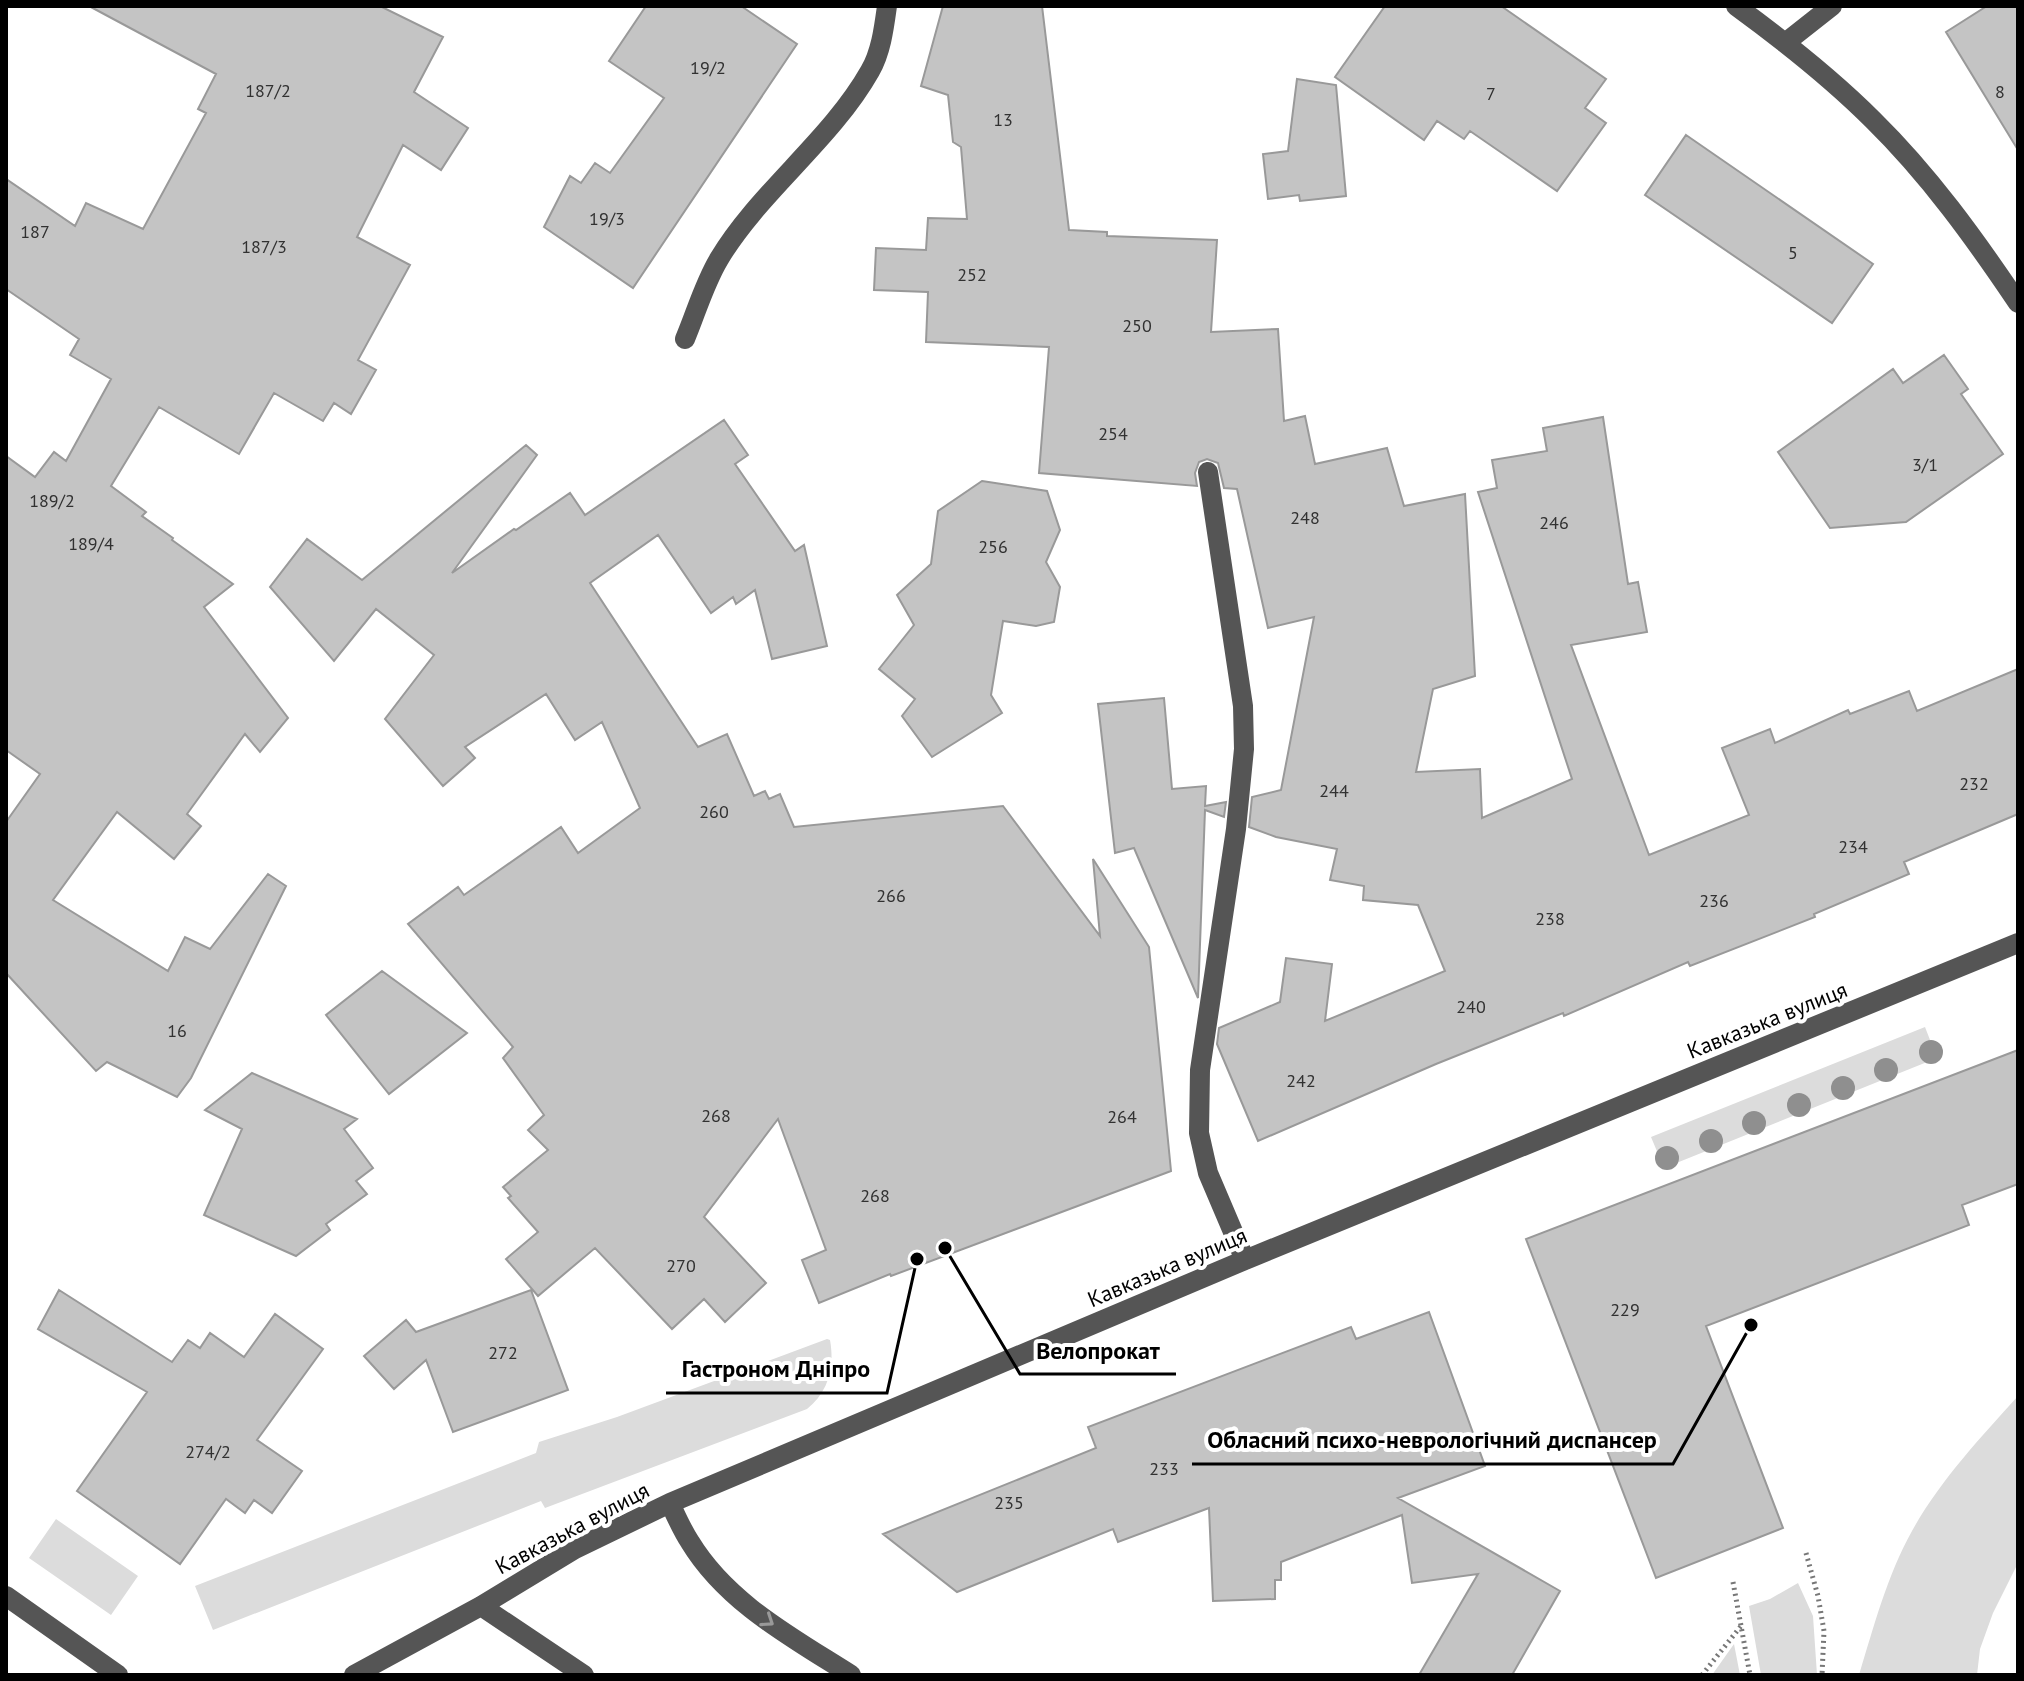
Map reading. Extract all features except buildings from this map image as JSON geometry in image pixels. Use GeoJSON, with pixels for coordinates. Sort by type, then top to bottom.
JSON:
{"type":"FeatureCollection","features":[{"type":"Feature","properties":{"kind":"street"},"geometry":{"type":"LineString","coordinates":[[685,339],[718,260],[836,118],[870,72],[879,50],[887,6]]}},
{"type":"Feature","properties":{"kind":"street"},"geometry":{"type":"LineString","coordinates":[[1736,6],[1834,83],[1874,121],[1921,172],[2018,303]]}},
{"type":"Feature","properties":{"kind":"street"},"geometry":{"type":"LineString","coordinates":[[1785,43],[1825,8]]}},
{"type":"Feature","properties":{"kind":"street"},"geometry":{"type":"LineString","coordinates":[[1208,472],[1238,662],[1244,749],[1236,829],[1200,1070],[1199,1133],[1208,1173],[1245,1260]]}},
{"type":"Feature","properties":{"kind":"street","name":"Кавказька вулиця"},"geometry":{"type":"LineString","coordinates":[[354,1675],[481,1606],[575,1549],[670,1503],[1245,1260],[2018,943]]}},
{"type":"Feature","properties":{"kind":"street"},"geometry":{"type":"LineString","coordinates":[[670,1503],[689,1541],[759,1616],[851,1675]]}},
{"type":"Feature","properties":{"kind":"street"},"geometry":{"type":"LineString","coordinates":[[6,1596],[118,1675]]}},
{"type":"Feature","properties":{"kind":"street"},"geometry":{"type":"LineString","coordinates":[[481,1606],[584,1675]]}},
{"type":"Feature","properties":{"kind":"path"},"geometry":{"type":"LineString","coordinates":[[1806,1553],[1824,1631],[1822,1675]]}},
{"type":"Feature","properties":{"kind":"path"},"geometry":{"type":"LineString","coordinates":[[1733,1582],[1750,1675]]}},
{"type":"Feature","properties":{"kind":"path"},"geometry":{"type":"LineString","coordinates":[[1702,1675],[1741,1625]]}},
{"type":"Feature","properties":{"kind":"shaded area"},"geometry":{"type":"Polygon","coordinates":[[[1925,1027],[1937,1058],[1664,1168],[1651,1137],[1925,1027]]]}},
{"type":"Feature","properties":{"kind":"shaded area"},"geometry":{"type":"Polygon","coordinates":[[[830,1340],[831,1350],[828,1379],[820,1395],[807,1409],[545,1508],[541,1501],[213,1630],[195,1586],[536,1453],[539,1442],[617,1417],[830,1340]]]}},
{"type":"Feature","properties":{"kind":"shaded area"},"geometry":{"type":"Polygon","coordinates":[[[2018,1396],[2018,1563],[1993,1613],[1980,1649],[1977,1675],[1859,1675],[1888,1583],[1912,1531],[1948,1478],[2018,1396]]]}},
{"type":"Feature","properties":{"kind":"shaded area"},"geometry":{"type":"Polygon","coordinates":[[[56,1519],[138,1576],[111,1615],[29,1558],[56,1519]]]}},
{"type":"Feature","properties":{"kind":"shaded area"},"geometry":{"type":"Polygon","coordinates":[[[1798,1583],[1813,1616],[1817,1675],[1761,1675],[1749,1606],[1770,1599],[1798,1583]]]}},
{"type":"Feature","properties":{"kind":"shaded area"},"geometry":{"type":"Polygon","coordinates":[[[1734,1644],[1740,1675],[1712,1675],[1734,1644]]]}},
{"type":"Feature","properties":{"kind":"place","name":"Велопрокат"},"geometry":{"type":"Point","coordinates":[945,1248]}},
{"type":"Feature","properties":{"kind":"place","name":"Гастроном Дніпро"},"geometry":{"type":"Point","coordinates":[917,1259]}},
{"type":"Feature","properties":{"kind":"place","name":"Обласний психо-неврологічний диспансер"},"geometry":{"type":"Point","coordinates":[1751,1325]}}]}
